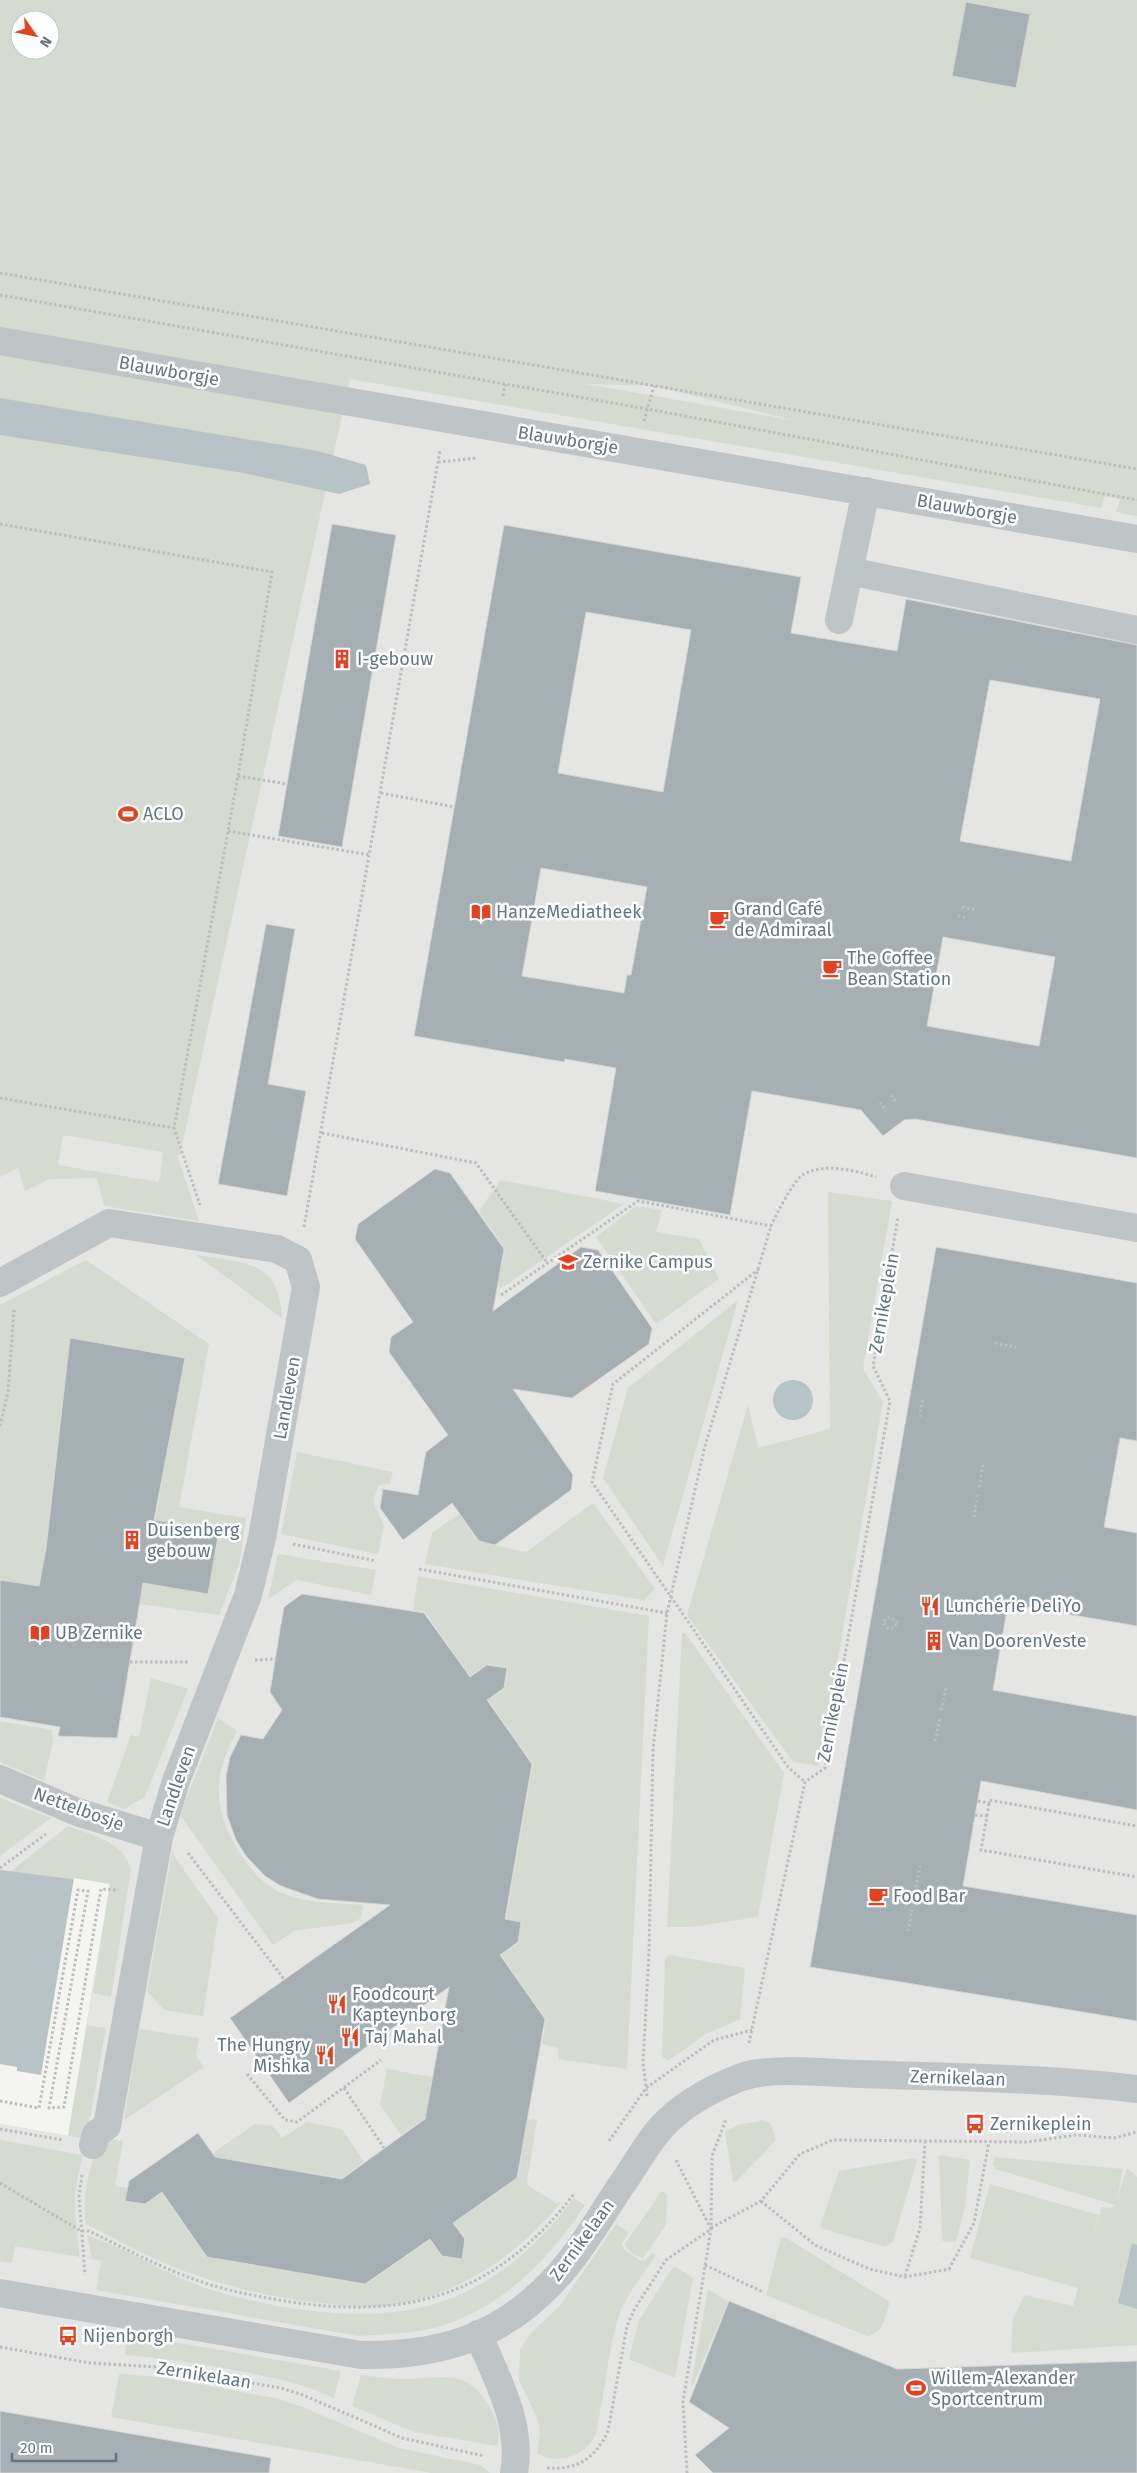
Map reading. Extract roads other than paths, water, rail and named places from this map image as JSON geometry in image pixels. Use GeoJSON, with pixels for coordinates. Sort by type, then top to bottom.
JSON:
{"type":"FeatureCollection","features":[{"type":"Feature","properties":{"kind":"street","name":"Blauwborgje"},"geometry":{"type":"LineString","coordinates":[[0,341],[1137,539]]}},
{"type":"Feature","properties":{"kind":"street"},"geometry":{"type":"LineString","coordinates":[[839,620],[866,491]]}},
{"type":"Feature","properties":{"kind":"street"},"geometry":{"type":"LineString","coordinates":[[848,572],[1137,630]]}},
{"type":"Feature","properties":{"kind":"street"},"geometry":{"type":"LineString","coordinates":[[904,1186],[1137,1228]]}},
{"type":"Feature","properties":{"kind":"street","name":"Landleven"},"geometry":{"type":"LineString","coordinates":[[4,1280],[109,1223],[277,1249],[298,1260],[306,1287],[262,1538],[248,1595],[176,1781],[161,1829],[107,2126],[96,2134],[92,2145]]}},
{"type":"Feature","properties":{"kind":"street","name":"Nettelbosje"},"geometry":{"type":"LineString","coordinates":[[0,1779],[77,1812],[161,1829]]}},
{"type":"Feature","properties":{"kind":"street","name":"Zernikelaan"},"geometry":{"type":"LineString","coordinates":[[0,2293],[361,2355],[397,2356],[433,2351],[499,2324],[528,2305],[553,2281],[660,2130],[689,2105],[741,2077],[782,2072],[816,2073],[1074,2081],[1137,2089]]}},
{"type":"Feature","properties":{"kind":"street"},"geometry":{"type":"LineString","coordinates":[[478,2334],[512,2418],[517,2444],[515,2467]]}},
{"type":"Feature","properties":{"kind":"place","name":"I-gebouw"},"geometry":{"type":"Point","coordinates":[342,659]}},
{"type":"Feature","properties":{"kind":"place","name":"ACLO"},"geometry":{"type":"Point","coordinates":[128,814]}},
{"type":"Feature","properties":{"kind":"place","name":"HanzeMediatheek"},"geometry":{"type":"Point","coordinates":[481,912]}},
{"type":"Feature","properties":{"kind":"place","name":"Grand Café de Admiraal"},"geometry":{"type":"Point","coordinates":[719,919]}},
{"type":"Feature","properties":{"kind":"place","name":"The Coffee Bean Station"},"geometry":{"type":"Point","coordinates":[832,968]}},
{"type":"Feature","properties":{"kind":"place","name":"Zernike Campus"},"geometry":{"type":"Point","coordinates":[568,1262]}},
{"type":"Feature","properties":{"kind":"place","name":"Duisenberg gebouw"},"geometry":{"type":"Point","coordinates":[132,1540]}},
{"type":"Feature","properties":{"kind":"place","name":"Lunchérie DeliYo"},"geometry":{"type":"Point","coordinates":[930,1606]}},
{"type":"Feature","properties":{"kind":"place","name":"UB Zernike"},"geometry":{"type":"Point","coordinates":[40,1633]}},
{"type":"Feature","properties":{"kind":"place","name":"Van DoorenVeste"},"geometry":{"type":"Point","coordinates":[934,1641]}},
{"type":"Feature","properties":{"kind":"place","name":"Food Bar"},"geometry":{"type":"Point","coordinates":[878,1896]}},
{"type":"Feature","properties":{"kind":"place","name":"Foodcourt Kapteynborg"},"geometry":{"type":"Point","coordinates":[337,2004]}},
{"type":"Feature","properties":{"kind":"place","name":"Taj Mahal"},"geometry":{"type":"Point","coordinates":[350,2037]}},
{"type":"Feature","properties":{"kind":"place","name":"The Hungry Mishka"},"geometry":{"type":"Point","coordinates":[325,2055]}},
{"type":"Feature","properties":{"kind":"place","name":"Zernikeplein"},"geometry":{"type":"Point","coordinates":[975,2124]}},
{"type":"Feature","properties":{"kind":"place","name":"Nijenborgh"},"geometry":{"type":"Point","coordinates":[68,2336]}},
{"type":"Feature","properties":{"kind":"place","name":"Willem-Alexander Sportcentrum"},"geometry":{"type":"Point","coordinates":[916,2388]}}]}
